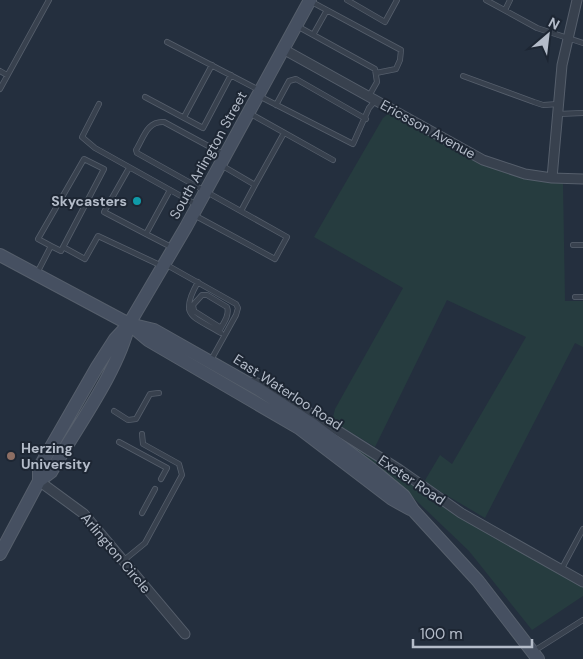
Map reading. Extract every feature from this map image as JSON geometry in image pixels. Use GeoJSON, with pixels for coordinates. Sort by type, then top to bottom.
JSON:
{"type":"FeatureCollection","features":[{"type":"Feature","properties":{"kind":"main road","name":"South Arlington Street"},"geometry":{"type":"LineString","coordinates":[[0,554],[39,481],[39,468],[114,338],[129,324],[206,191],[310,0]]}},
{"type":"Feature","properties":{"kind":"main road","name":"East Waterloo Road"},"geometry":{"type":"LineString","coordinates":[[0,255],[129,324],[148,340],[299,428],[392,499],[413,510]]}},
{"type":"Feature","properties":{"kind":"main road","name":"East Waterloo Road"},"geometry":{"type":"LineString","coordinates":[[129,324],[154,330],[210,360],[242,379],[352,453],[404,496],[413,510],[478,581],[536,656]]}},
{"type":"Feature","properties":{"kind":"street"},"geometry":{"type":"LineString","coordinates":[[552,178],[567,38],[577,0]]}},
{"type":"Feature","properties":{"kind":"street","name":"Ericsson Avenue"},"geometry":{"type":"LineString","coordinates":[[283,49],[483,160],[514,171],[552,178],[583,179]]}},
{"type":"Feature","properties":{"kind":"street","name":"Exeter Road"},"geometry":{"type":"LineString","coordinates":[[242,379],[268,386],[400,470],[461,514],[583,582]]}},
{"type":"Feature","properties":{"kind":"street","name":"Arlington Circle"},"geometry":{"type":"LineString","coordinates":[[39,481],[84,514],[185,634]]}},
{"type":"Feature","properties":{"kind":"lane"},"geometry":{"type":"LineString","coordinates":[[0,88],[49,0]]}},
{"type":"Feature","properties":{"kind":"lane"},"geometry":{"type":"LineString","coordinates":[[310,0],[401,50],[400,60],[396,69],[376,73]]}},
{"type":"Feature","properties":{"kind":"lane"},"geometry":{"type":"LineString","coordinates":[[347,0],[385,22],[397,0]]}},
{"type":"Feature","properties":{"kind":"lane"},"geometry":{"type":"LineString","coordinates":[[486,0],[537,28],[583,43]]}},
{"type":"Feature","properties":{"kind":"lane"},"geometry":{"type":"LineString","coordinates":[[505,10],[510,0]]}},
{"type":"Feature","properties":{"kind":"lane"},"geometry":{"type":"LineString","coordinates":[[313,35],[327,10]]}},
{"type":"Feature","properties":{"kind":"lane"},"geometry":{"type":"LineString","coordinates":[[167,42],[232,75],[276,105],[352,144],[366,119],[377,82],[375,69],[296,25]]}},
{"type":"Feature","properties":{"kind":"lane"},"geometry":{"type":"LineString","coordinates":[[184,117],[212,65]]}},
{"type":"Feature","properties":{"kind":"lane"},"geometry":{"type":"LineString","coordinates":[[0,71],[7,75]]}},
{"type":"Feature","properties":{"kind":"lane"},"geometry":{"type":"LineString","coordinates":[[146,97],[203,128],[232,75]]}},
{"type":"Feature","properties":{"kind":"lane"},"geometry":{"type":"LineString","coordinates":[[463,76],[543,105],[559,104]]}},
{"type":"Feature","properties":{"kind":"lane"},"geometry":{"type":"LineString","coordinates":[[276,105],[289,81],[296,79],[366,119]]}},
{"type":"Feature","properties":{"kind":"lane"},"geometry":{"type":"LineString","coordinates":[[99,104],[82,137],[95,148],[170,190],[195,210],[276,259],[287,237],[137,153],[136,150],[150,124],[164,122],[222,160],[255,185]]}},
{"type":"Feature","properties":{"kind":"lane"},"geometry":{"type":"LineString","coordinates":[[248,113],[333,160]]}},
{"type":"Feature","properties":{"kind":"lane"},"geometry":{"type":"LineString","coordinates":[[558,114],[583,113]]}},
{"type":"Feature","properties":{"kind":"lane"},"geometry":{"type":"LineString","coordinates":[[241,211],[284,133]]}},
{"type":"Feature","properties":{"kind":"lane"},"geometry":{"type":"LineString","coordinates":[[84,159],[104,169],[61,251],[51,246],[38,239],[84,159]]}},
{"type":"Feature","properties":{"kind":"lane"},"geometry":{"type":"LineString","coordinates":[[128,168],[104,212],[173,248]]}},
{"type":"Feature","properties":{"kind":"lane"},"geometry":{"type":"LineString","coordinates":[[146,234],[170,190]]}},
{"type":"Feature","properties":{"kind":"lane"},"geometry":{"type":"LineString","coordinates":[[63,247],[85,259],[98,236],[198,282],[236,304],[238,308],[210,360]]}},
{"type":"Feature","properties":{"kind":"lane"},"geometry":{"type":"LineString","coordinates":[[574,245],[583,245]]}},
{"type":"Feature","properties":{"kind":"lane"},"geometry":{"type":"LineString","coordinates":[[36,274],[51,246]]}},
{"type":"Feature","properties":{"kind":"lane"},"geometry":{"type":"LineString","coordinates":[[198,282],[188,299],[188,308],[192,316],[220,330]]}},
{"type":"Feature","properties":{"kind":"lane"},"geometry":{"type":"LineString","coordinates":[[220,330],[226,318],[227,307],[207,295],[197,298],[193,305],[194,310],[225,335]]}},
{"type":"Feature","properties":{"kind":"lane"},"geometry":{"type":"LineString","coordinates":[[575,297],[583,297]]}},
{"type":"Feature","properties":{"kind":"lane"},"geometry":{"type":"LineString","coordinates":[[114,412],[128,420],[136,419],[150,394],[160,393]]}},
{"type":"Feature","properties":{"kind":"lane"},"geometry":{"type":"LineString","coordinates":[[123,561],[144,543],[182,475],[179,464],[143,444],[142,434]]}},
{"type":"Feature","properties":{"kind":"lane"},"geometry":{"type":"LineString","coordinates":[[119,442],[167,468],[161,479]]}},
{"type":"Feature","properties":{"kind":"lane"},"geometry":{"type":"LineString","coordinates":[[142,513],[156,489]]}},
{"type":"Feature","properties":{"kind":"lane"},"geometry":{"type":"LineString","coordinates":[[561,570],[581,538],[583,529]]}},
{"type":"Feature","properties":{"kind":"lane"},"geometry":{"type":"LineString","coordinates":[[536,656],[583,620]]}},
{"type":"Feature","properties":{"kind":"green space"},"geometry":{"type":"Polygon","coordinates":[[[389,113],[492,168],[540,181],[563,183],[565,301],[583,301],[583,347],[575,343],[485,518],[424,482],[440,455],[452,464],[526,337],[447,300],[375,447],[332,421],[335,409],[403,288],[314,237],[383,118],[389,113]]]}},
{"type":"Feature","properties":{"kind":"green space"},"geometry":{"type":"Polygon","coordinates":[[[323,425],[583,585],[583,596],[532,630],[469,551],[400,485],[323,425]]]}},
{"type":"Feature","properties":{"kind":"place","name":"Skycasters"},"geometry":{"type":"Point","coordinates":[137,201]}},
{"type":"Feature","properties":{"kind":"place","name":"Herzing University"},"geometry":{"type":"Point","coordinates":[11,456]}}]}
